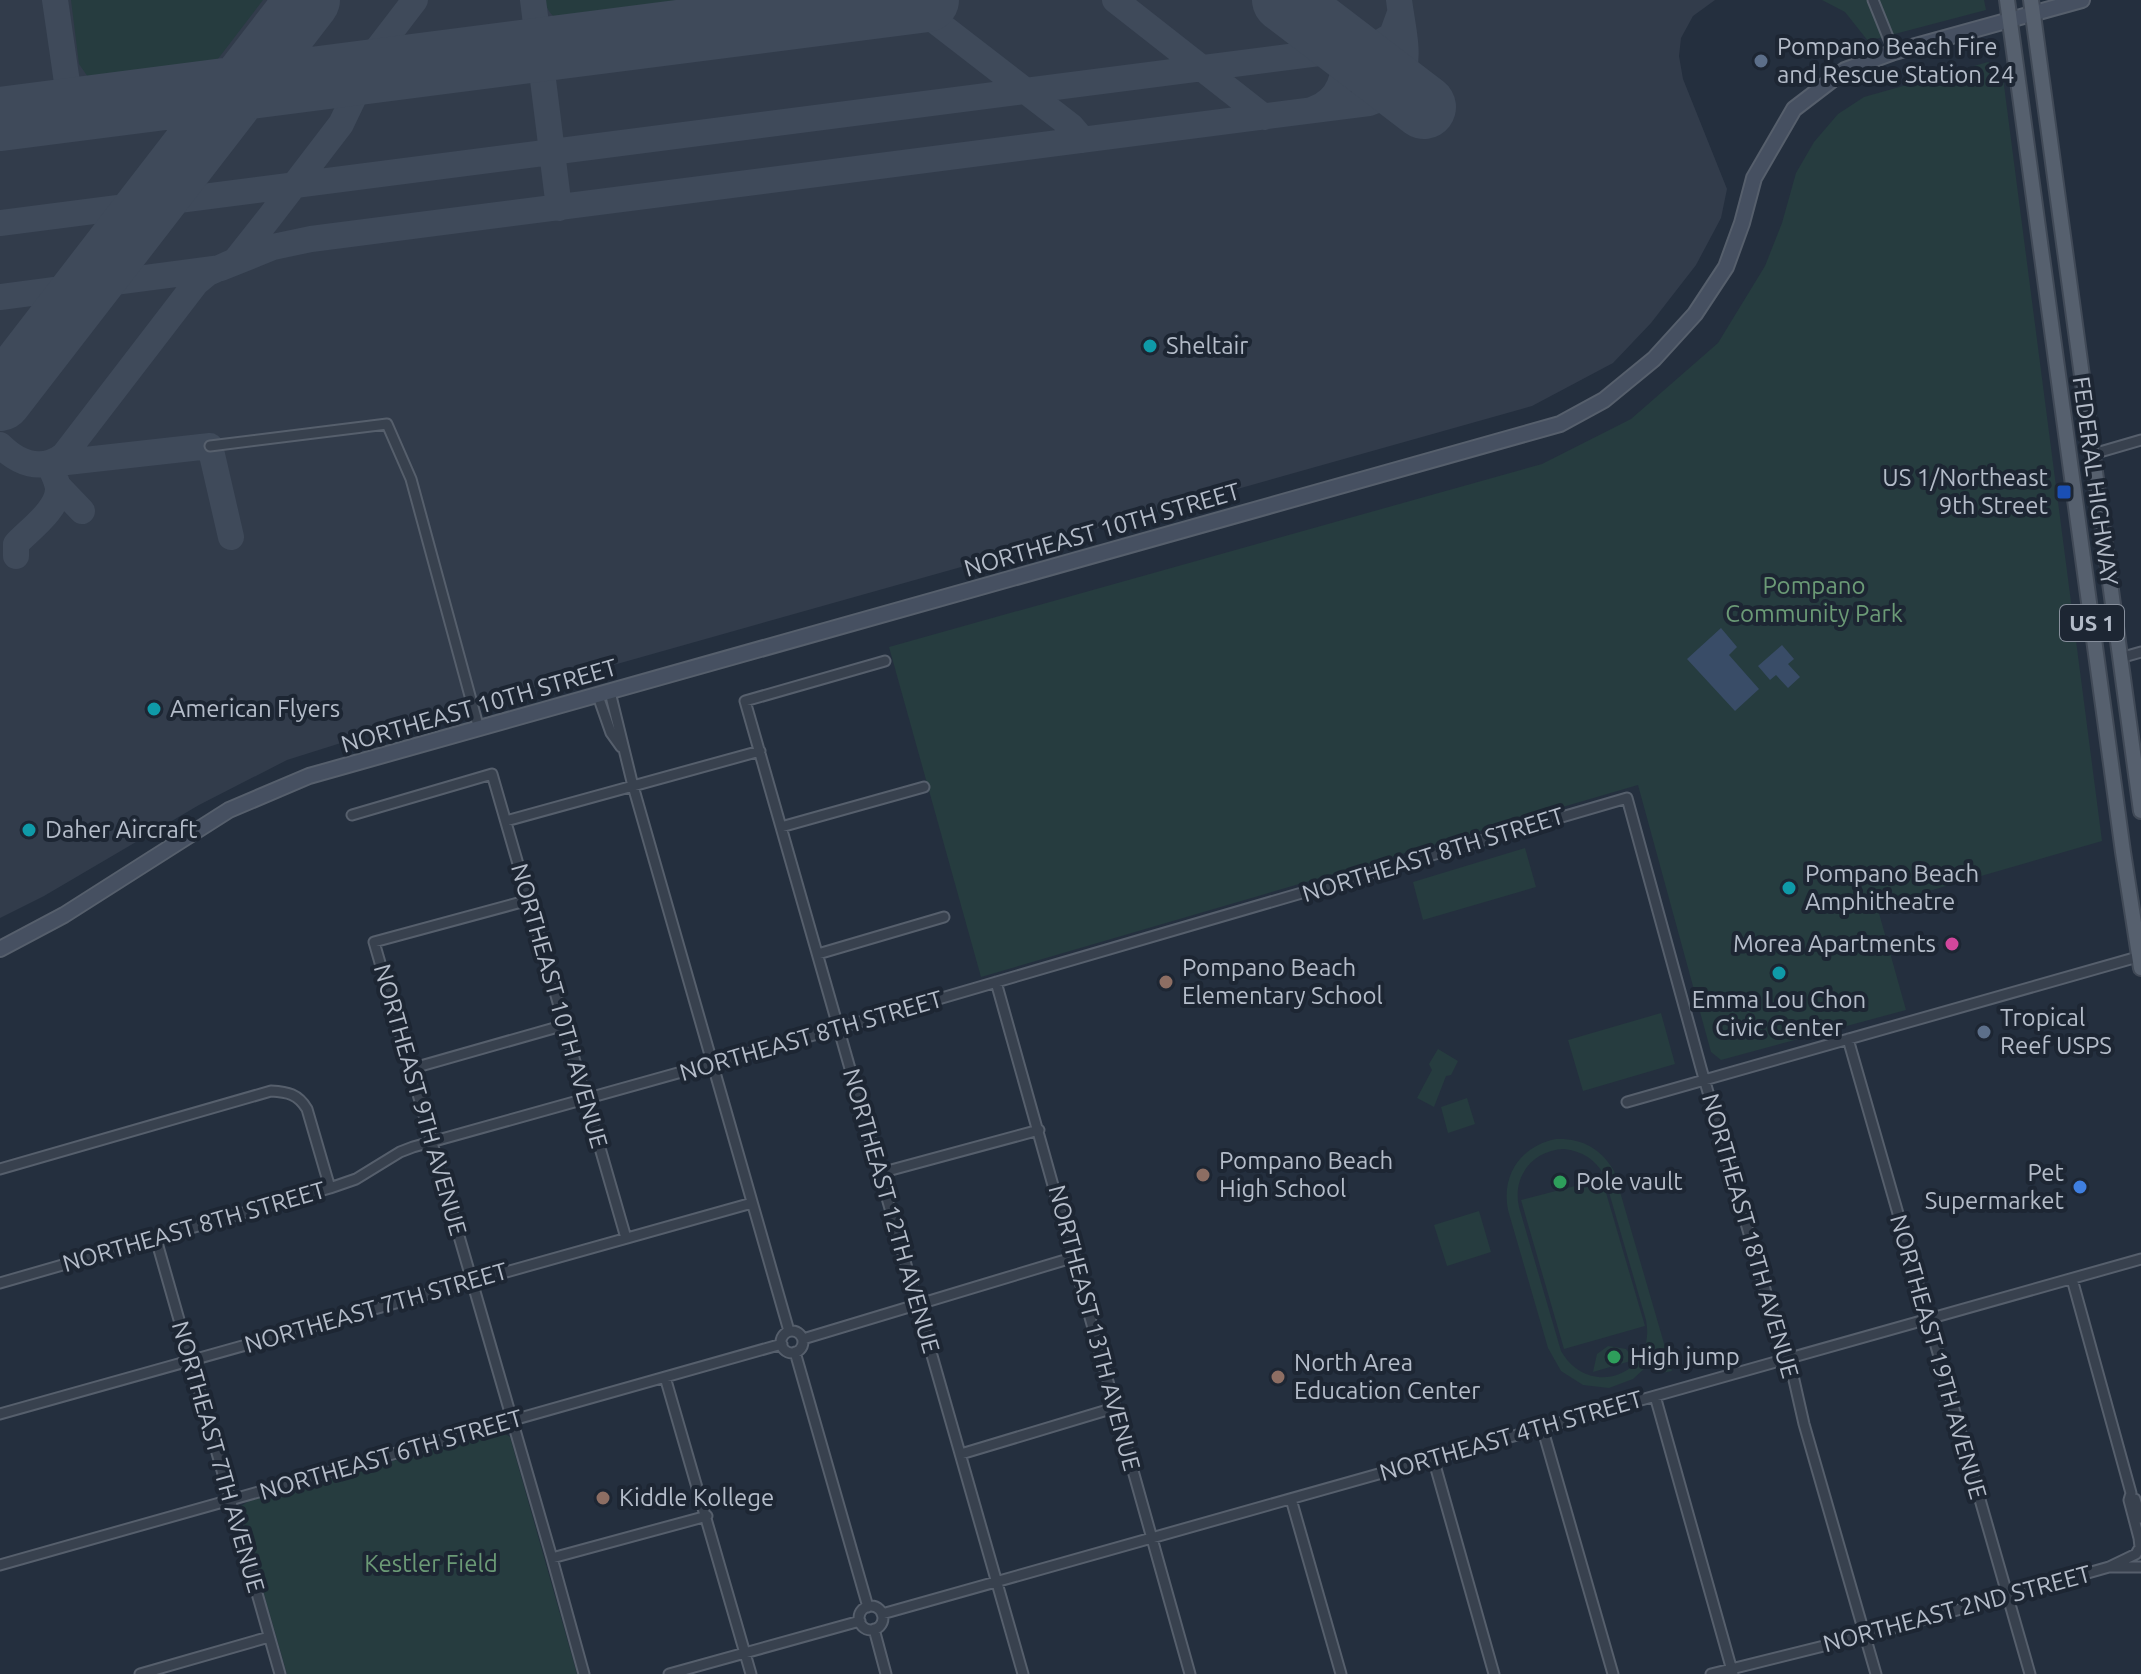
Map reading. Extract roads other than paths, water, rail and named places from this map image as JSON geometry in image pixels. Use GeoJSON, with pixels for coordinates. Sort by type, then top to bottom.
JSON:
{"type":"FeatureCollection","features":[{"type":"Feature","properties":{"kind":"main road","name":"FEDERAL HIGHWAY"},"geometry":{"type":"LineString","coordinates":[[2007,0],[2140,960]]}},
{"type":"Feature","properties":{"kind":"main road","name":"FEDERAL HIGHWAY"},"geometry":{"type":"LineString","coordinates":[[2032,7],[2141,811]]}},
{"type":"Feature","properties":{"kind":"main road"},"geometry":{"type":"LineString","coordinates":[[2064,420],[2082,446],[2093,454]]}},
{"type":"Feature","properties":{"kind":"main road"},"geometry":{"type":"LineString","coordinates":[[2076,506],[2091,515],[2104,534]]}},
{"type":"Feature","properties":{"kind":"street"},"geometry":{"type":"LineString","coordinates":[[1873,0],[1894,52]]}},
{"type":"Feature","properties":{"kind":"street","name":"NORTHEAST 10TH STREET"},"geometry":{"type":"LineString","coordinates":[[0,949],[64,915],[229,810],[309,776],[1560,424],[1604,400],[1654,359],[1695,314],[1726,267],[1754,178],[1794,109],[1845,70],[1894,52],[2010,20],[2032,7],[2082,0]]}},
{"type":"Feature","properties":{"kind":"street"},"geometry":{"type":"LineString","coordinates":[[210,446],[387,424],[411,479],[479,729]]}},
{"type":"Feature","properties":{"kind":"street"},"geometry":{"type":"LineString","coordinates":[[2093,454],[2141,440]]}},
{"type":"Feature","properties":{"kind":"street"},"geometry":{"type":"LineString","coordinates":[[2120,658],[2141,652]]}},
{"type":"Feature","properties":{"kind":"street","name":"NORTHEAST 12TH AVENUE"},"geometry":{"type":"LineString","coordinates":[[885,661],[745,701],[1023,1674]]}},
{"type":"Feature","properties":{"kind":"street"},"geometry":{"type":"LineString","coordinates":[[604,694],[611,733],[625,753],[789,1331]]}},
{"type":"Feature","properties":{"kind":"street"},"geometry":{"type":"LineString","coordinates":[[506,821],[760,751]]}},
{"type":"Feature","properties":{"kind":"street","name":"NORTHEAST 10TH AVENUE"},"geometry":{"type":"LineString","coordinates":[[352,815],[492,774],[626,1238]]}},
{"type":"Feature","properties":{"kind":"street"},"geometry":{"type":"LineString","coordinates":[[781,827],[924,787]]}},
{"type":"Feature","properties":{"kind":"street","name":"NORTHEAST 8TH STREET"},"geometry":{"type":"LineString","coordinates":[[0,1283],[330,1188],[356,1179],[400,1152],[431,1142],[839,1028],[1627,798]]}},
{"type":"Feature","properties":{"kind":"street","name":"NORTHEAST 18TH AVENUE"},"geometry":{"type":"LineString","coordinates":[[1627,798],[1704,1080],[1772,1313],[1789,1358],[1804,1424],[1876,1674]]}},
{"type":"Feature","properties":{"kind":"street","name":"NORTHEAST 9TH AVENUE"},"geometry":{"type":"LineString","coordinates":[[529,900],[374,942],[584,1674]]}},
{"type":"Feature","properties":{"kind":"street"},"geometry":{"type":"LineString","coordinates":[[818,954],[944,917]]}},
{"type":"Feature","properties":{"kind":"street"},"geometry":{"type":"LineString","coordinates":[[1627,1102],[2140,960]]}},
{"type":"Feature","properties":{"kind":"street","name":"NORTHEAST 13TH AVENUE"},"geometry":{"type":"LineString","coordinates":[[996,982],[1190,1674]]}},
{"type":"Feature","properties":{"kind":"street"},"geometry":{"type":"LineString","coordinates":[[410,1069],[565,1025]]}},
{"type":"Feature","properties":{"kind":"street","name":"NORTHEAST 19TH AVENUE"},"geometry":{"type":"LineString","coordinates":[[1848,1039],[2030,1674]]}},
{"type":"Feature","properties":{"kind":"street"},"geometry":{"type":"LineString","coordinates":[[0,1169],[271,1091],[300,1097],[307,1109],[330,1188]]}},
{"type":"Feature","properties":{"kind":"street"},"geometry":{"type":"LineString","coordinates":[[880,1173],[1039,1130]]}},
{"type":"Feature","properties":{"kind":"street","name":"NORTHEAST 7TH STREET"},"geometry":{"type":"LineString","coordinates":[[0,1414],[752,1203]]}},
{"type":"Feature","properties":{"kind":"street","name":"NORTHEAST 7TH AVENUE"},"geometry":{"type":"LineString","coordinates":[[156,1239],[280,1674]]}},
{"type":"Feature","properties":{"kind":"street"},"geometry":{"type":"LineString","coordinates":[[803,1339],[1075,1257]]}},
{"type":"Feature","properties":{"kind":"street","name":"NORTHEAST 4TH STREET"},"geometry":{"type":"LineString","coordinates":[[882,1614],[2141,1259]]}},
{"type":"Feature","properties":{"kind":"street"},"geometry":{"type":"LineString","coordinates":[[2072,1279],[2131,1493],[2141,1518]]}},
{"type":"Feature","properties":{"kind":"street"},"geometry":{"type":"LineString","coordinates":[[789,1331],[797,1332],[803,1339],[802,1348],[795,1352],[785,1350],[782,1344],[782,1337],[789,1331]]}},
{"type":"Feature","properties":{"kind":"street","name":"NORTHEAST 6TH STREET"},"geometry":{"type":"LineString","coordinates":[[0,1565],[782,1344]]}},
{"type":"Feature","properties":{"kind":"street"},"geometry":{"type":"LineString","coordinates":[[795,1352],[868,1607]]}},
{"type":"Feature","properties":{"kind":"street"},"geometry":{"type":"LineString","coordinates":[[665,1377],[751,1674]]}},
{"type":"Feature","properties":{"kind":"street"},"geometry":{"type":"LineString","coordinates":[[1655,1396],[1732,1671]]}},
{"type":"Feature","properties":{"kind":"street"},"geometry":{"type":"LineString","coordinates":[[961,1454],[1114,1408]]}},
{"type":"Feature","properties":{"kind":"street"},"geometry":{"type":"LineString","coordinates":[[1542,1427],[1613,1674]]}},
{"type":"Feature","properties":{"kind":"street"},"geometry":{"type":"LineString","coordinates":[[1433,1458],[1494,1674]]}},
{"type":"Feature","properties":{"kind":"street","name":"NORTHEAST 2ND STREET"},"geometry":{"type":"LineString","coordinates":[[1711,1674],[1865,1636],[2109,1567],[2136,1554],[2140,1543],[2129,1500],[2131,1493]]}},
{"type":"Feature","properties":{"kind":"street"},"geometry":{"type":"LineString","coordinates":[[1291,1499],[1341,1674]]}},
{"type":"Feature","properties":{"kind":"street"},"geometry":{"type":"LineString","coordinates":[[552,1558],[707,1516]]}},
{"type":"Feature","properties":{"kind":"street","name":"NORTHEAST 2ND STREET"},"geometry":{"type":"LineString","coordinates":[[2109,1567],[2141,1567]]}},
{"type":"Feature","properties":{"kind":"street"},"geometry":{"type":"LineString","coordinates":[[868,1607],[877,1608],[882,1614],[882,1622],[874,1629],[865,1628],[860,1621],[861,1613],[868,1607]]}},
{"type":"Feature","properties":{"kind":"street"},"geometry":{"type":"LineString","coordinates":[[669,1674],[860,1621]]}},
{"type":"Feature","properties":{"kind":"street"},"geometry":{"type":"LineString","coordinates":[[874,1629],[886,1674]]}},
{"type":"Feature","properties":{"kind":"street"},"geometry":{"type":"LineString","coordinates":[[140,1674],[269,1637]]}},
{"type":"Feature","properties":{"kind":"water"},"geometry":{"type":"Polygon","coordinates":[[[1721,628],[1737,647],[1729,655],[1759,689],[1735,711],[1687,659],[1721,628]]]}},
{"type":"Feature","properties":{"kind":"water"},"geometry":{"type":"Polygon","coordinates":[[[1782,645],[1794,659],[1788,664],[1800,677],[1788,688],[1776,675],[1770,680],[1758,666],[1782,645]]]}},
{"type":"Feature","properties":{"kind":"place","name":"Pompano Beach Fire and Rescue Station 24"},"geometry":{"type":"Point","coordinates":[1761,61]}},
{"type":"Feature","properties":{"kind":"place","name":"Sheltair"},"geometry":{"type":"Point","coordinates":[1150,346]}},
{"type":"Feature","properties":{"kind":"place","name":"US 1/Northeast 9th Street"},"geometry":{"type":"Point","coordinates":[2064,492]}},
{"type":"Feature","properties":{"kind":"place","name":"American Flyers"},"geometry":{"type":"Point","coordinates":[154,709]}},
{"type":"Feature","properties":{"kind":"place","name":"Daher Aircraft"},"geometry":{"type":"Point","coordinates":[29,830]}},
{"type":"Feature","properties":{"kind":"place","name":"Pompano Beach Amphitheatre"},"geometry":{"type":"Point","coordinates":[1789,888]}},
{"type":"Feature","properties":{"kind":"place","name":"Morea Apartments"},"geometry":{"type":"Point","coordinates":[1952,944]}},
{"type":"Feature","properties":{"kind":"place","name":"Emma Lou Chon Civic Center"},"geometry":{"type":"Point","coordinates":[1779,973]}},
{"type":"Feature","properties":{"kind":"place","name":"Pompano Beach Elementary School"},"geometry":{"type":"Point","coordinates":[1166,982]}},
{"type":"Feature","properties":{"kind":"place","name":"Tropical Reef USPS"},"geometry":{"type":"Point","coordinates":[1984,1032]}},
{"type":"Feature","properties":{"kind":"place","name":"Pompano Beach High School"},"geometry":{"type":"Point","coordinates":[1203,1175]}},
{"type":"Feature","properties":{"kind":"place","name":"Pole vault"},"geometry":{"type":"Point","coordinates":[1560,1182]}},
{"type":"Feature","properties":{"kind":"place","name":"Pet Supermarket"},"geometry":{"type":"Point","coordinates":[2080,1187]}},
{"type":"Feature","properties":{"kind":"place","name":"High jump"},"geometry":{"type":"Point","coordinates":[1614,1357]}},
{"type":"Feature","properties":{"kind":"place","name":"North Area Education Center"},"geometry":{"type":"Point","coordinates":[1278,1377]}},
{"type":"Feature","properties":{"kind":"place","name":"Kiddle Kollege"},"geometry":{"type":"Point","coordinates":[603,1498]}},
{"type":"Feature","properties":{"kind":"park label","name":"Pompano Community Park"},"geometry":{"type":"Point","coordinates":[1814,600]}},
{"type":"Feature","properties":{"kind":"park label","name":"Kestler Field"},"geometry":{"type":"Point","coordinates":[431,1564]}}]}
